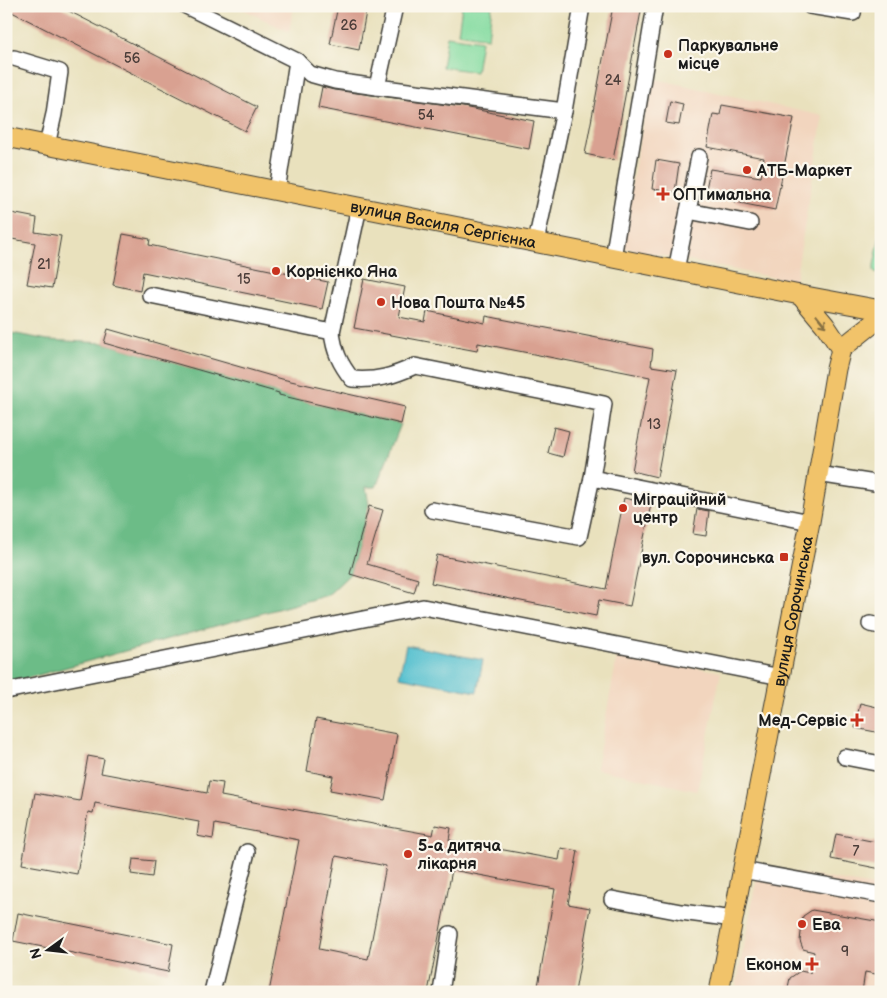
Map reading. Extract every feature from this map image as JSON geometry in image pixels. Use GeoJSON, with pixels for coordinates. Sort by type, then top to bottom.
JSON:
{"type":"FeatureCollection","features":[{"type":"Feature","properties":{"kind":"main road","name":"вулиця Василя Сергієнка"},"geometry":{"type":"LineString","coordinates":[[6,137],[881,310]]}},
{"type":"Feature","properties":{"kind":"main road"},"geometry":{"type":"LineString","coordinates":[[800,295],[825,325],[841,349],[881,317]]}},
{"type":"Feature","properties":{"kind":"main road","name":"вулиця Сорочинська"},"geometry":{"type":"LineString","coordinates":[[719,992],[781,678],[841,349]]}},
{"type":"Feature","properties":{"kind":"lane"},"geometry":{"type":"LineString","coordinates":[[186,6],[297,61],[310,74],[335,81],[564,111]]}},
{"type":"Feature","properties":{"kind":"lane"},"geometry":{"type":"LineString","coordinates":[[377,87],[395,6]]}},
{"type":"Feature","properties":{"kind":"lane"},"geometry":{"type":"LineString","coordinates":[[536,242],[564,111],[582,6]]}},
{"type":"Feature","properties":{"kind":"lane"},"geometry":{"type":"LineString","coordinates":[[613,258],[656,6]]}},
{"type":"Feature","properties":{"kind":"lane"},"geometry":{"type":"LineString","coordinates":[[810,6],[853,13],[854,6]]}},
{"type":"Feature","properties":{"kind":"lane"},"geometry":{"type":"LineString","coordinates":[[14,58],[60,72],[47,145]]}},
{"type":"Feature","properties":{"kind":"lane"},"geometry":{"type":"LineString","coordinates":[[277,190],[297,61]]}},
{"type":"Feature","properties":{"kind":"lane"},"geometry":{"type":"LineString","coordinates":[[676,270],[699,157]]}},
{"type":"Feature","properties":{"kind":"lane"},"geometry":{"type":"LineString","coordinates":[[359,207],[332,332],[333,345],[338,358],[352,379],[370,381],[415,366],[604,404],[592,478],[579,537],[432,510]]}},
{"type":"Feature","properties":{"kind":"lane"},"geometry":{"type":"LineString","coordinates":[[688,212],[750,223]]}},
{"type":"Feature","properties":{"kind":"lane"},"geometry":{"type":"LineString","coordinates":[[150,296],[332,332]]}},
{"type":"Feature","properties":{"kind":"lane"},"geometry":{"type":"LineString","coordinates":[[818,474],[881,484]]}},
{"type":"Feature","properties":{"kind":"lane"},"geometry":{"type":"LineString","coordinates":[[592,478],[810,522]]}},
{"type":"Feature","properties":{"kind":"lane"},"geometry":{"type":"LineString","coordinates":[[6,691],[423,607],[781,678]]}},
{"type":"Feature","properties":{"kind":"lane"},"geometry":{"type":"LineString","coordinates":[[845,757],[881,764]]}},
{"type":"Feature","properties":{"kind":"lane"},"geometry":{"type":"LineString","coordinates":[[212,992],[248,852]]}},
{"type":"Feature","properties":{"kind":"lane"},"geometry":{"type":"LineString","coordinates":[[742,870],[881,895]]}},
{"type":"Feature","properties":{"kind":"lane"},"geometry":{"type":"LineString","coordinates":[[612,899],[681,912],[734,919]]}},
{"type":"Feature","properties":{"kind":"lane"},"geometry":{"type":"LineString","coordinates":[[441,992],[450,934]]}},
{"type":"Feature","properties":{"kind":"shaded area"},"geometry":{"type":"Polygon","coordinates":[[[237,6],[294,6],[289,32],[237,6]]]}},
{"type":"Feature","properties":{"kind":"shaded area"},"geometry":{"type":"Polygon","coordinates":[[[651,78],[823,116],[795,282],[620,247],[651,78]]]}},
{"type":"Feature","properties":{"kind":"shaded area"},"geometry":{"type":"Polygon","coordinates":[[[618,652],[721,672],[697,791],[596,769],[618,652]]]}},
{"type":"Feature","properties":{"kind":"shaded area"},"geometry":{"type":"Polygon","coordinates":[[[759,867],[881,887],[881,992],[735,992],[759,867]]]}},
{"type":"Feature","properties":{"kind":"green space"},"geometry":{"type":"Polygon","coordinates":[[[462,6],[492,6],[488,38],[458,33],[462,6]]]}},
{"type":"Feature","properties":{"kind":"green space"},"geometry":{"type":"Polygon","coordinates":[[[447,36],[481,41],[476,72],[442,67],[447,36]]]}},
{"type":"Feature","properties":{"kind":"green space"},"geometry":{"type":"Polygon","coordinates":[[[881,231],[881,273],[874,272],[874,265],[881,231]]]}},
{"type":"Feature","properties":{"kind":"green space"},"geometry":{"type":"Polygon","coordinates":[[[6,332],[48,340],[104,343],[263,388],[279,395],[401,424],[376,487],[366,487],[369,506],[350,574],[328,595],[6,684],[6,332]]]}},
{"type":"Feature","properties":{"kind":"water"},"geometry":{"type":"Polygon","coordinates":[[[406,645],[483,660],[477,692],[399,677],[406,645]]]}},
{"type":"Feature","properties":{"kind":"building"},"geometry":{"type":"Polygon","coordinates":[[[6,6],[59,6],[257,107],[245,131],[6,9],[6,6]]]}},
{"type":"Feature","properties":{"kind":"building"},"geometry":{"type":"Polygon","coordinates":[[[338,6],[367,6],[359,50],[330,44],[338,6]]]}},
{"type":"Feature","properties":{"kind":"building"},"geometry":{"type":"Polygon","coordinates":[[[613,6],[642,6],[613,160],[585,154],[613,6]]]}},
{"type":"Feature","properties":{"kind":"building"},"geometry":{"type":"Polygon","coordinates":[[[322,87],[463,107],[534,121],[529,149],[318,108],[322,87]]]}},
{"type":"Feature","properties":{"kind":"building"},"geometry":{"type":"Polygon","coordinates":[[[670,101],[683,104],[679,125],[666,123],[670,101]]]}},
{"type":"Feature","properties":{"kind":"building","name":"АТБ-Маркет"},"geometry":{"type":"Polygon","coordinates":[[[722,105],[794,118],[775,210],[735,202],[736,195],[706,189],[710,169],[761,177],[764,158],[707,147],[713,114],[720,115],[722,105]]]}},
{"type":"Feature","properties":{"kind":"building"},"geometry":{"type":"Polygon","coordinates":[[[656,160],[679,164],[675,192],[652,189],[656,160]]]}},
{"type":"Feature","properties":{"kind":"building"},"geometry":{"type":"Polygon","coordinates":[[[6,212],[37,218],[35,232],[61,236],[52,288],[27,284],[35,243],[6,238],[6,212]]]}},
{"type":"Feature","properties":{"kind":"building"},"geometry":{"type":"Polygon","coordinates":[[[123,234],[150,239],[149,245],[328,282],[322,309],[143,272],[140,291],[113,285],[123,234]]]}},
{"type":"Feature","properties":{"kind":"building"},"geometry":{"type":"Polygon","coordinates":[[[364,279],[405,287],[399,317],[425,322],[427,311],[485,323],[486,316],[653,349],[651,366],[677,370],[657,477],[632,471],[650,377],[478,343],[477,351],[354,328],[364,279]]]}},
{"type":"Feature","properties":{"kind":"building"},"geometry":{"type":"Polygon","coordinates":[[[108,329],[282,379],[405,407],[401,424],[279,395],[279,393],[104,343],[108,329]]]}},
{"type":"Feature","properties":{"kind":"building"},"geometry":{"type":"Polygon","coordinates":[[[554,427],[569,431],[563,457],[548,453],[554,427]]]}},
{"type":"Feature","properties":{"kind":"building"},"geometry":{"type":"Polygon","coordinates":[[[624,498],[651,504],[630,606],[599,600],[596,616],[431,583],[437,555],[606,589],[624,498]]]}},
{"type":"Feature","properties":{"kind":"building"},"geometry":{"type":"Polygon","coordinates":[[[369,506],[383,510],[367,564],[418,579],[414,593],[350,574],[369,506]]]}},
{"type":"Feature","properties":{"kind":"building"},"geometry":{"type":"Polygon","coordinates":[[[697,509],[709,511],[706,536],[693,534],[697,509]]]}},
{"type":"Feature","properties":{"kind":"building"},"geometry":{"type":"Polygon","coordinates":[[[860,703],[881,708],[881,733],[855,728],[860,703]]]}},
{"type":"Feature","properties":{"kind":"building"},"geometry":{"type":"Polygon","coordinates":[[[316,719],[397,734],[385,800],[330,790],[333,776],[307,771],[316,719]]]}},
{"type":"Feature","properties":{"kind":"building","name":"5-а дитяча лікарня"},"geometry":{"type":"Polygon","coordinates":[[[88,756],[104,759],[101,773],[207,793],[209,781],[223,783],[221,796],[433,835],[435,825],[451,828],[449,840],[559,860],[561,848],[578,851],[568,904],[590,908],[575,992],[537,992],[555,889],[452,870],[428,992],[269,992],[299,840],[215,824],[213,839],[197,836],[199,822],[95,803],[93,813],[88,812],[77,874],[22,864],[35,793],[80,801],[88,756]],[[336,856],[319,949],[368,959],[386,866],[336,856]]]}},
{"type":"Feature","properties":{"kind":"building"},"geometry":{"type":"Polygon","coordinates":[[[836,834],[881,843],[881,869],[831,859],[836,834]]]}},
{"type":"Feature","properties":{"kind":"building"},"geometry":{"type":"Polygon","coordinates":[[[133,859],[154,861],[152,877],[131,874],[133,859]]]}},
{"type":"Feature","properties":{"kind":"building"},"geometry":{"type":"Polygon","coordinates":[[[812,910],[881,922],[881,975],[865,972],[862,992],[787,992],[790,978],[800,971],[810,973],[814,952],[803,949],[800,941],[803,916],[812,910]]]}},
{"type":"Feature","properties":{"kind":"building"},"geometry":{"type":"Polygon","coordinates":[[[18,913],[173,944],[168,972],[13,941],[18,913]]]}},
{"type":"Feature","properties":{"kind":"place","name":"Паркувальне місце"},"geometry":{"type":"Point","coordinates":[668,54]}},
{"type":"Feature","properties":{"kind":"place","name":"АТБ-Маркет"},"geometry":{"type":"Point","coordinates":[747,170]}},
{"type":"Feature","properties":{"kind":"place","name":"ОПТимальна"},"geometry":{"type":"Point","coordinates":[663,194]}},
{"type":"Feature","properties":{"kind":"place","name":"Корнієнко Яна"},"geometry":{"type":"Point","coordinates":[276,271]}},
{"type":"Feature","properties":{"kind":"place","name":"Нова Пошта №45"},"geometry":{"type":"Point","coordinates":[381,302]}},
{"type":"Feature","properties":{"kind":"place","name":"Міграційний центр"},"geometry":{"type":"Point","coordinates":[623,508]}},
{"type":"Feature","properties":{"kind":"place","name":"вул. Сорочинська"},"geometry":{"type":"Point","coordinates":[784,557]}},
{"type":"Feature","properties":{"kind":"place","name":"Мед-Сервіс"},"geometry":{"type":"Point","coordinates":[857,720]}},
{"type":"Feature","properties":{"kind":"place","name":"5-а дитяча лікарня"},"geometry":{"type":"Point","coordinates":[408,854]}},
{"type":"Feature","properties":{"kind":"place","name":"Ева"},"geometry":{"type":"Point","coordinates":[802,924]}},
{"type":"Feature","properties":{"kind":"place","name":"Економ"},"geometry":{"type":"Point","coordinates":[812,964]}}]}
